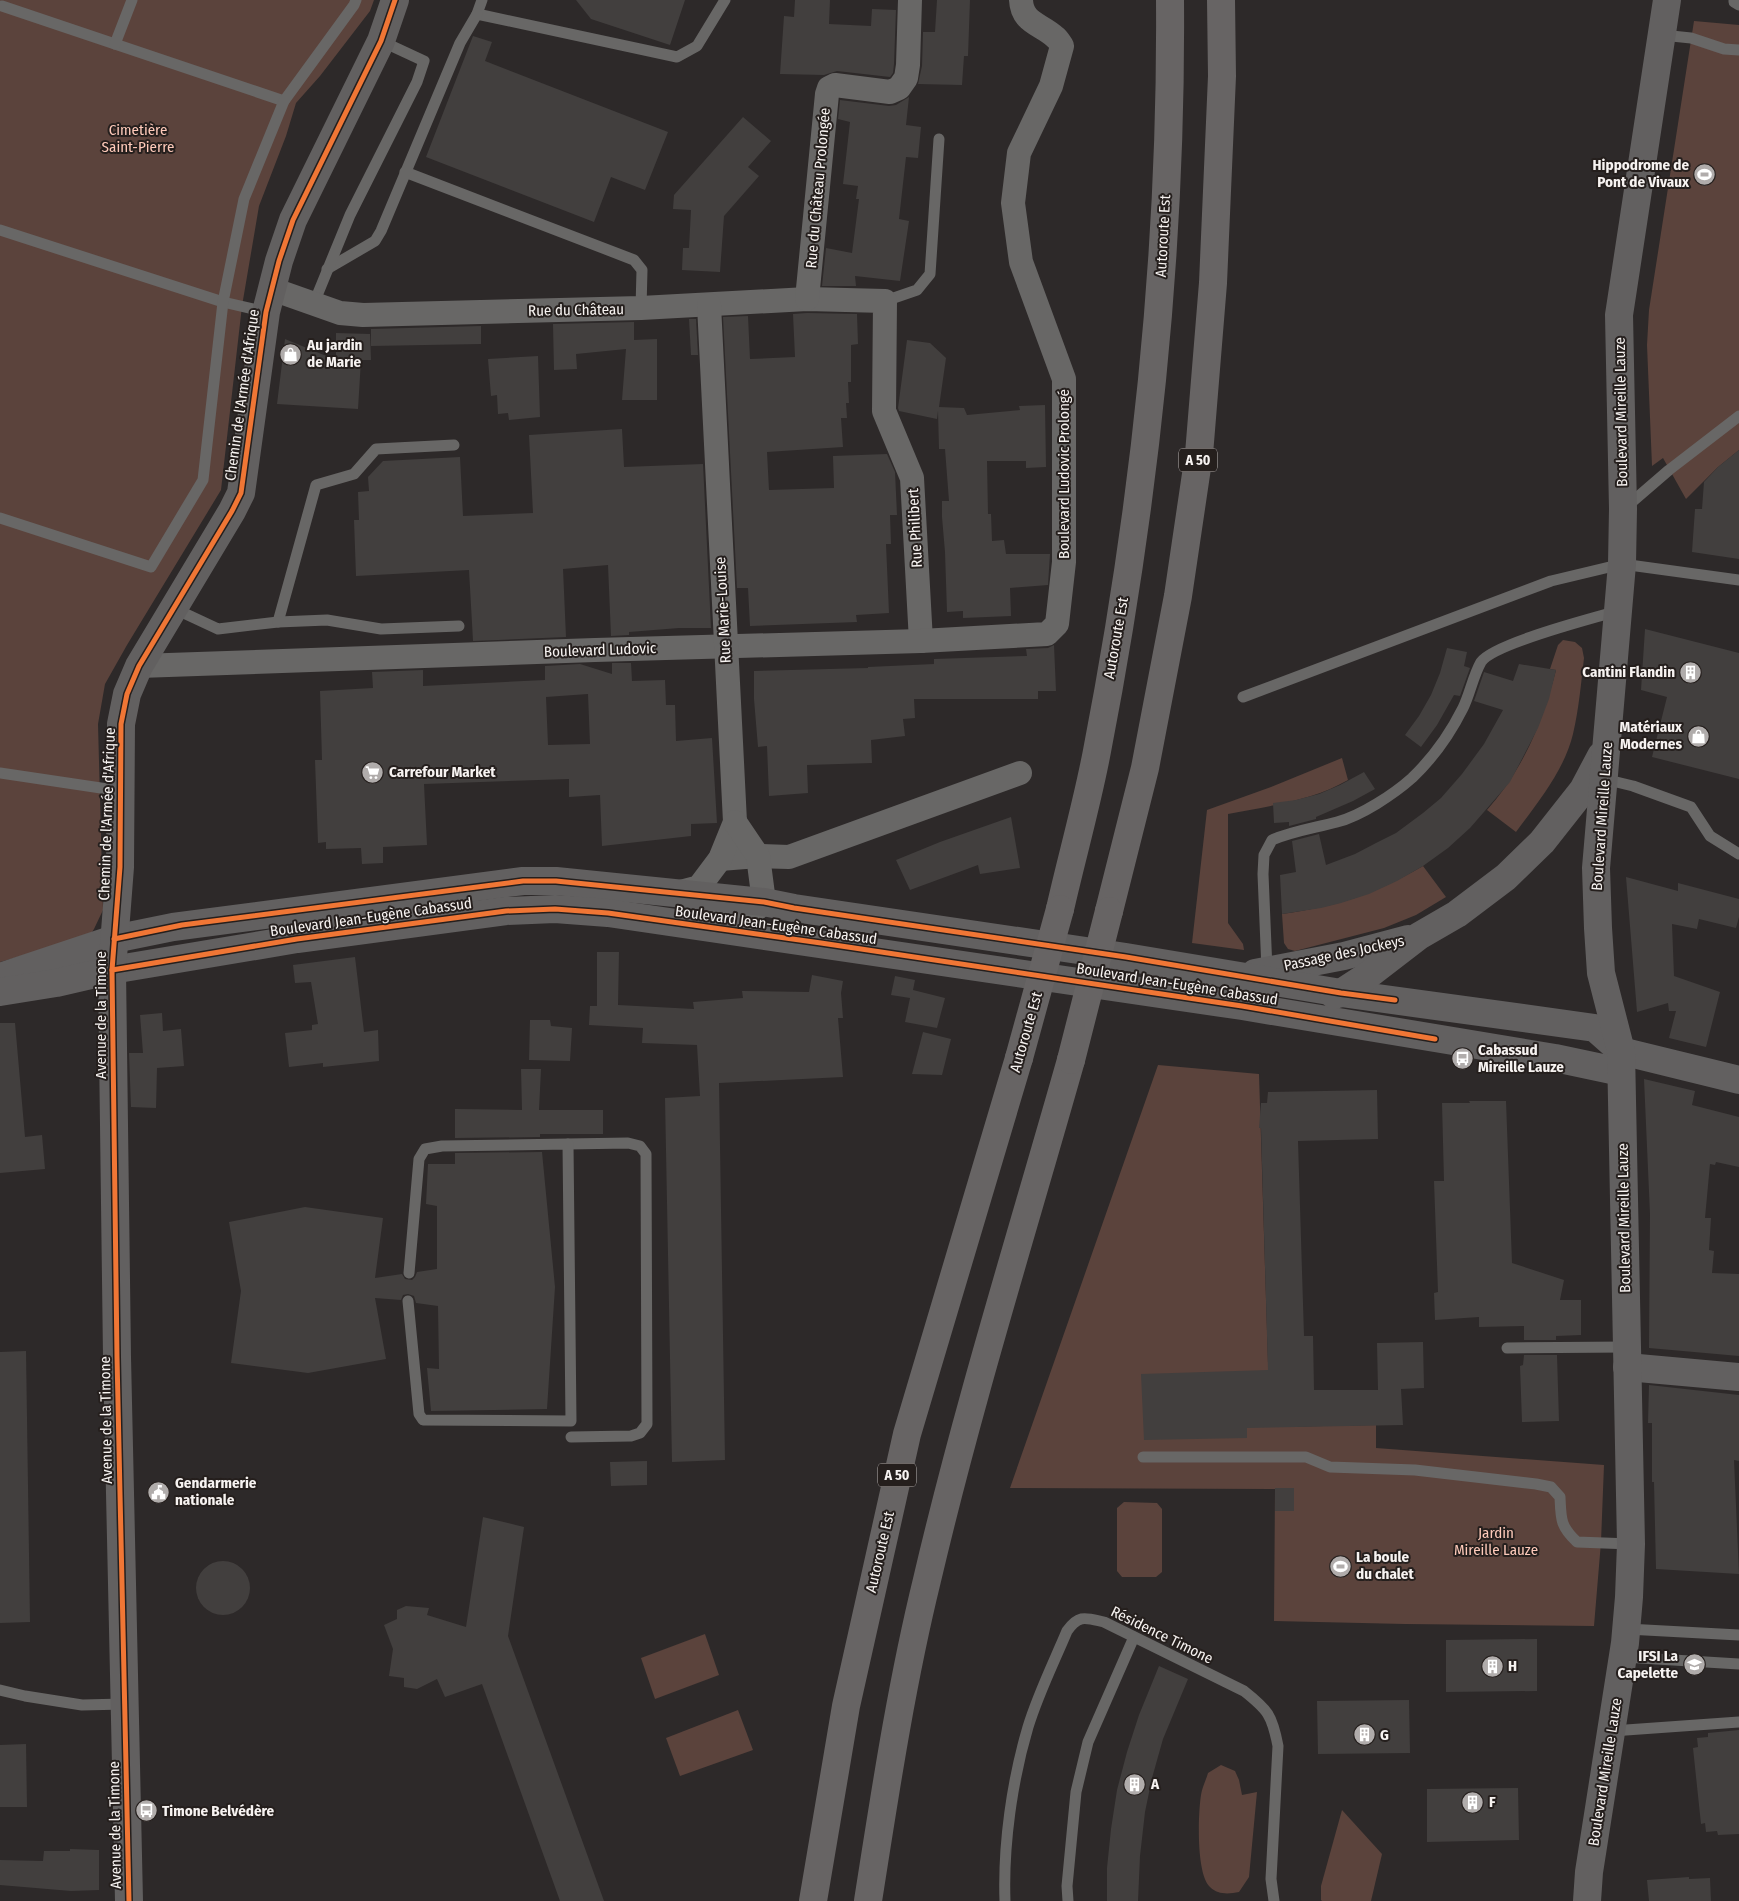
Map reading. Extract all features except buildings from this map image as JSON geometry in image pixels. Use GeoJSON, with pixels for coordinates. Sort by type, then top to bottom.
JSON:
{"type":"FeatureCollection","features":[{"type":"Feature","properties":{"kind":"highway","name":"Autoroute Est"},"geometry":{"type":"LineString","coordinates":[[812,1901],[846,1706],[907,1434],[1019,1058],[1060,909],[1097,752],[1125,585],[1146,438],[1161,276],[1170,66],[1170,0]]}},
{"type":"Feature","properties":{"kind":"highway","name":"A 50"},"geometry":{"type":"LineString","coordinates":[[868,1901],[895,1731],[926,1581],[965,1429],[1071,1060],[1110,911],[1145,768],[1178,596],[1199,454],[1214,273],[1222,76],[1222,0]]}},
{"type":"Feature","properties":{"kind":"street","name":"Chemin de l'Armée d'Afrique"},"geometry":{"type":"LineString","coordinates":[[114,939],[120,867],[122,724],[127,694],[139,666],[241,493],[269,301],[279,261],[293,220],[381,41],[395,0]]}},
{"type":"Feature","properties":{"kind":"street","name":"Rue du Château Prolongée"},"geometry":{"type":"LineString","coordinates":[[807,300],[829,88],[835,85],[890,92],[899,88],[906,78],[908,65],[910,0]]}},
{"type":"Feature","properties":{"kind":"street","name":"Boulevard Ludovic Prolongé"},"geometry":{"type":"LineString","coordinates":[[1021,0],[1021,6],[1031,22],[1055,36],[1062,46],[1051,86],[1019,153],[1013,203],[1022,262],[1064,379],[1064,562],[1057,624]]}},
{"type":"Feature","properties":{"kind":"street","name":"Boulevard Mireille Lauze"},"geometry":{"type":"LineString","coordinates":[[1587,1901],[1589,1872],[1624,1657],[1631,1544],[1621,1062],[1601,973],[1596,868],[1622,564],[1623,509],[1619,316],[1667,0]]}},
{"type":"Feature","properties":{"kind":"street","name":"Rue du Château"},"geometry":{"type":"LineString","coordinates":[[269,301],[314,303],[340,313],[363,314],[641,308],[807,300],[885,300]]}},
{"type":"Feature","properties":{"kind":"street","name":"Rue Philibert"},"geometry":{"type":"LineString","coordinates":[[885,300],[884,411],[912,478],[921,641]]}},
{"type":"Feature","properties":{"kind":"street","name":"Rue Marie-Louise"},"geometry":{"type":"LineString","coordinates":[[680,892],[699,887],[720,859],[735,822],[724,646],[708,304]]}},
{"type":"Feature","properties":{"kind":"street","name":"Boulevard Ludovic"},"geometry":{"type":"LineString","coordinates":[[139,666],[921,641],[1047,634],[1057,624]]}},
{"type":"Feature","properties":{"kind":"street","name":"Passage des Jockeys"},"geometry":{"type":"LineString","coordinates":[[1242,1006],[1309,1002],[1341,993],[1419,936],[1457,914],[1506,877],[1535,849],[1583,790],[1606,746]]}},
{"type":"Feature","properties":{"kind":"street"},"geometry":{"type":"LineString","coordinates":[[720,859],[758,856],[789,857],[1020,772]]}},
{"type":"Feature","properties":{"kind":"street"},"geometry":{"type":"LineString","coordinates":[[677,923],[744,920],[764,902],[758,856],[735,822]]}},
{"type":"Feature","properties":{"kind":"street","name":"Boulevard Jean-Eugène Cabassud"},"geometry":{"type":"LineString","coordinates":[[0,977],[114,939],[182,926],[523,881],[556,880],[764,902],[1108,954],[1341,993],[1595,1028],[1621,1062]]}},
{"type":"Feature","properties":{"kind":"street"},"geometry":{"type":"LineString","coordinates":[[443,892],[448,919]]}},
{"type":"Feature","properties":{"kind":"street","name":"Boulevard Jean-Eugène Cabassud"},"geometry":{"type":"LineString","coordinates":[[112,970],[297,939],[506,911],[555,910],[608,913],[1242,1006],[1555,1058],[1621,1062]]}},
{"type":"Feature","properties":{"kind":"street","name":"Passage des Jockeys"},"geometry":{"type":"LineString","coordinates":[[1240,976],[1344,956],[1419,936]]}},
{"type":"Feature","properties":{"kind":"street","name":"Avenue de la Timone"},"geometry":{"type":"LineString","coordinates":[[114,939],[112,970],[117,1357],[129,1901]]}},
{"type":"Feature","properties":{"kind":"street"},"geometry":{"type":"LineString","coordinates":[[0,992],[56,983],[112,970]]}},
{"type":"Feature","properties":{"kind":"street"},"geometry":{"type":"LineString","coordinates":[[1621,1062],[1739,1080]]}},
{"type":"Feature","properties":{"kind":"street"},"geometry":{"type":"LineString","coordinates":[[1627,1357],[1739,1377]]}},
{"type":"Feature","properties":{"kind":"lane"},"geometry":{"type":"LineString","coordinates":[[115,44],[132,0]]}},
{"type":"Feature","properties":{"kind":"lane"},"geometry":{"type":"LineString","coordinates":[[0,518],[151,567],[203,480],[223,302],[244,199],[284,101],[356,0]]}},
{"type":"Feature","properties":{"kind":"lane"},"geometry":{"type":"LineString","coordinates":[[327,269],[375,241],[382,231],[460,43],[477,14],[482,0]]}},
{"type":"Feature","properties":{"kind":"lane"},"geometry":{"type":"LineString","coordinates":[[477,14],[677,57],[697,46],[725,0]]}},
{"type":"Feature","properties":{"kind":"lane"},"geometry":{"type":"LineString","coordinates":[[1734,0],[1739,5]]}},
{"type":"Feature","properties":{"kind":"lane"},"geometry":{"type":"LineString","coordinates":[[2,5],[284,101]]}},
{"type":"Feature","properties":{"kind":"lane"},"geometry":{"type":"LineString","coordinates":[[1662,35],[1691,38],[1724,49],[1739,50]]}},
{"type":"Feature","properties":{"kind":"lane"},"geometry":{"type":"LineString","coordinates":[[314,303],[350,215],[417,82],[424,62],[381,41]]}},
{"type":"Feature","properties":{"kind":"lane"},"geometry":{"type":"LineString","coordinates":[[885,300],[917,290],[930,274],[939,139]]}},
{"type":"Feature","properties":{"kind":"lane"},"geometry":{"type":"LineString","coordinates":[[405,172],[634,260],[642,270],[641,308]]}},
{"type":"Feature","properties":{"kind":"lane"},"geometry":{"type":"LineString","coordinates":[[0,230],[223,302],[269,301]]}},
{"type":"Feature","properties":{"kind":"lane"},"geometry":{"type":"LineString","coordinates":[[1623,509],[1669,470],[1739,416]]}},
{"type":"Feature","properties":{"kind":"lane"},"geometry":{"type":"LineString","coordinates":[[278,622],[316,485],[354,474],[376,449],[454,445]]}},
{"type":"Feature","properties":{"kind":"lane"},"geometry":{"type":"LineString","coordinates":[[1243,697],[1551,581],[1622,564],[1739,580]]}},
{"type":"Feature","properties":{"kind":"lane"},"geometry":{"type":"LineString","coordinates":[[173,608],[218,629],[278,622],[327,620],[381,629],[459,626]]}},
{"type":"Feature","properties":{"kind":"lane"},"geometry":{"type":"LineString","coordinates":[[1267,970],[1263,874],[1264,855],[1272,840],[1288,833],[1340,822],[1375,804],[1411,778],[1441,746],[1463,708],[1482,661],[1491,653],[1558,627],[1618,611]]}},
{"type":"Feature","properties":{"kind":"lane"},"geometry":{"type":"LineString","coordinates":[[0,773],[121,791]]}},
{"type":"Feature","properties":{"kind":"lane"},"geometry":{"type":"LineString","coordinates":[[1604,779],[1633,786],[1691,807],[1710,836],[1739,854]]}},
{"type":"Feature","properties":{"kind":"lane"},"geometry":{"type":"LineString","coordinates":[[409,1273],[419,1158],[425,1149],[442,1146],[628,1143],[640,1146],[646,1154],[647,1424],[640,1433],[631,1436],[571,1436]]}},
{"type":"Feature","properties":{"kind":"lane"},"geometry":{"type":"LineString","coordinates":[[408,1301],[419,1414],[423,1420],[571,1420],[568,1144]]}},
{"type":"Feature","properties":{"kind":"lane"},"geometry":{"type":"LineString","coordinates":[[1507,1348],[1627,1357]]}},
{"type":"Feature","properties":{"kind":"lane"},"geometry":{"type":"LineString","coordinates":[[1143,1457],[1306,1457],[1330,1467],[1414,1470],[1536,1484],[1551,1487],[1560,1497],[1562,1522],[1566,1532],[1576,1542],[1631,1544]]}},
{"type":"Feature","properties":{"kind":"lane","name":"Résidence Timone"},"geometry":{"type":"LineString","coordinates":[[1005,1901],[1004,1878],[1008,1832],[1026,1735],[1067,1631],[1074,1622],[1084,1617],[1104,1622],[1244,1691],[1263,1706],[1274,1724],[1278,1746],[1272,1879],[1274,1901]]}},
{"type":"Feature","properties":{"kind":"lane"},"geometry":{"type":"LineString","coordinates":[[1627,1629],[1739,1635]]}},
{"type":"Feature","properties":{"kind":"lane"},"geometry":{"type":"LineString","coordinates":[[1068,1901],[1067,1886],[1076,1792],[1086,1750],[1107,1695],[1134,1637]]}},
{"type":"Feature","properties":{"kind":"lane"},"geometry":{"type":"LineString","coordinates":[[1624,1657],[1739,1664]]}},
{"type":"Feature","properties":{"kind":"lane"},"geometry":{"type":"LineString","coordinates":[[0,1690],[82,1705],[125,1704]]}},
{"type":"Feature","properties":{"kind":"lane"},"geometry":{"type":"LineString","coordinates":[[1612,1731],[1739,1722]]}},
{"type":"Feature","properties":{"kind":"green space","name":"Cimetière Saint-Pierre"},"geometry":{"type":"Polygon","coordinates":[[[0,0],[374,0],[370,11],[320,76],[296,103],[286,136],[259,206],[242,306],[221,490],[105,684],[98,724],[103,910],[89,937],[0,962],[0,0]]]}},
{"type":"Feature","properties":{"kind":"green space","name":"Hippodrome de Pont de Vivaux"},"geometry":{"type":"Polygon","coordinates":[[[1694,21],[1739,25],[1739,450],[1718,467],[1686,499],[1663,458],[1652,466],[1647,345],[1649,310],[1694,21]]]}},
{"type":"Feature","properties":{"kind":"green space"},"geometry":{"type":"Polygon","coordinates":[[[1563,640],[1575,642],[1582,648],[1584,658],[1573,734],[1569,748],[1557,773],[1516,832],[1487,810],[1500,795],[1530,744],[1551,689],[1556,670],[1550,669],[1558,645],[1563,640]]]}},
{"type":"Feature","properties":{"kind":"green space"},"geometry":{"type":"Polygon","coordinates":[[[1342,758],[1348,780],[1334,787],[1290,802],[1228,814],[1228,923],[1243,944],[1244,950],[1192,943],[1207,810],[1271,787],[1342,758]]]}},
{"type":"Feature","properties":{"kind":"green space"},"geometry":{"type":"Polygon","coordinates":[[[1423,866],[1446,897],[1416,915],[1384,928],[1295,951],[1288,949],[1284,943],[1282,914],[1321,907],[1355,898],[1388,885],[1423,866]]]}},
{"type":"Feature","properties":{"kind":"green space","name":"Jardin Mireille Lauze"},"geometry":{"type":"Polygon","coordinates":[[[1158,1065],[1259,1074],[1270,1427],[1376,1425],[1376,1448],[1604,1465],[1601,1542],[1594,1626],[1274,1621],[1275,1489],[1010,1488],[1158,1065]]]}},
{"type":"Feature","properties":{"kind":"green space"},"geometry":{"type":"Polygon","coordinates":[[[1124,1502],[1157,1503],[1162,1509],[1162,1572],[1156,1577],[1122,1577],[1117,1571],[1117,1508],[1124,1502]]]}},
{"type":"Feature","properties":{"kind":"green space"},"geometry":{"type":"Polygon","coordinates":[[[705,1634],[719,1675],[655,1699],[641,1658],[705,1634]]]}},
{"type":"Feature","properties":{"kind":"green space"},"geometry":{"type":"Polygon","coordinates":[[[738,1710],[753,1750],[680,1776],[666,1738],[738,1710]]]}},
{"type":"Feature","properties":{"kind":"green space"},"geometry":{"type":"Polygon","coordinates":[[[1221,1765],[1235,1771],[1242,1795],[1257,1792],[1249,1877],[1239,1892],[1231,1893],[1220,1893],[1210,1887],[1205,1880],[1200,1857],[1199,1829],[1202,1792],[1208,1773],[1221,1765]]]}},
{"type":"Feature","properties":{"kind":"green space"},"geometry":{"type":"Polygon","coordinates":[[[1342,1810],[1382,1854],[1371,1901],[1321,1900],[1321,1886],[1342,1810]]]}},
{"type":"Feature","properties":{"kind":"cycle path"},"geometry":{"type":"LineString","coordinates":[[129,1901],[117,1357],[112,970],[120,867],[121,724],[127,694],[139,666],[241,493],[266,312],[279,261],[293,220],[381,41],[395,0]]}},
{"type":"Feature","properties":{"kind":"cycle path"},"geometry":{"type":"LineString","coordinates":[[114,939],[182,925],[523,881],[556,881],[764,902],[1395,1000]]}},
{"type":"Feature","properties":{"kind":"cycle path"},"geometry":{"type":"LineString","coordinates":[[112,970],[297,939],[506,911],[555,909],[608,913],[821,943],[1242,1006],[1435,1039]]}},
{"type":"Feature","properties":{"kind":"place","name":"Hippodrome de Pont de Vivaux"},"geometry":{"type":"Point","coordinates":[1705,174]}},
{"type":"Feature","properties":{"kind":"place","name":"Au jardin de Marie"},"geometry":{"type":"Point","coordinates":[291,354]}},
{"type":"Feature","properties":{"kind":"place","name":"Cantini Flandin"},"geometry":{"type":"Point","coordinates":[1691,672]}},
{"type":"Feature","properties":{"kind":"place","name":"Matériaux Modernes"},"geometry":{"type":"Point","coordinates":[1698,736]}},
{"type":"Feature","properties":{"kind":"place","name":"Carrefour Market"},"geometry":{"type":"Point","coordinates":[373,772]}},
{"type":"Feature","properties":{"kind":"place","name":"Cabassud Mireille Lauze"},"geometry":{"type":"Point","coordinates":[1462,1059]}},
{"type":"Feature","properties":{"kind":"place","name":"Gendarmerie nationale"},"geometry":{"type":"Point","coordinates":[159,1492]}},
{"type":"Feature","properties":{"kind":"place","name":"La boule du chalet"},"geometry":{"type":"Point","coordinates":[1340,1566]}},
{"type":"Feature","properties":{"kind":"place","name":"IFSI La Capelette"},"geometry":{"type":"Point","coordinates":[1694,1665]}},
{"type":"Feature","properties":{"kind":"place","name":"H"},"geometry":{"type":"Point","coordinates":[1492,1666]}},
{"type":"Feature","properties":{"kind":"place","name":"G"},"geometry":{"type":"Point","coordinates":[1364,1735]}},
{"type":"Feature","properties":{"kind":"place","name":"A"},"geometry":{"type":"Point","coordinates":[1135,1784]}},
{"type":"Feature","properties":{"kind":"place","name":"F"},"geometry":{"type":"Point","coordinates":[1473,1802]}},
{"type":"Feature","properties":{"kind":"place","name":"Timone Belvédère"},"geometry":{"type":"Point","coordinates":[146,1811]}}]}
